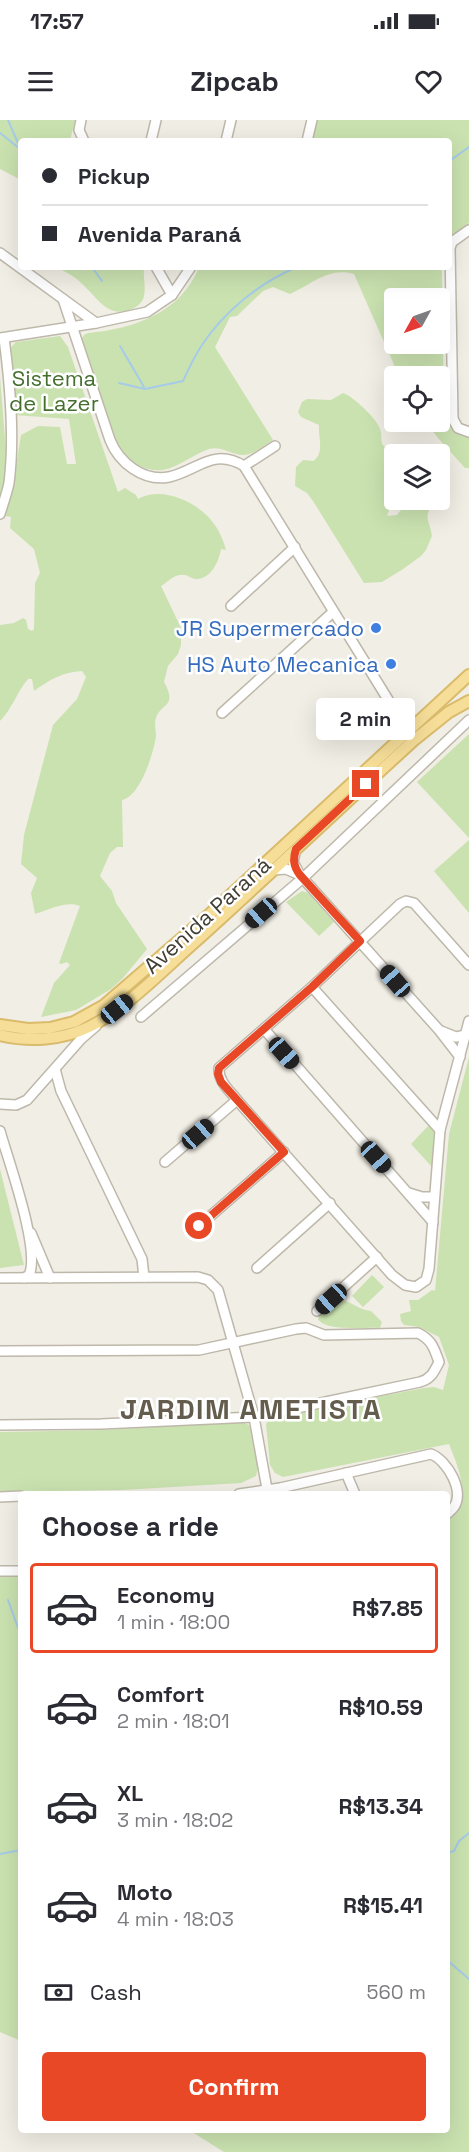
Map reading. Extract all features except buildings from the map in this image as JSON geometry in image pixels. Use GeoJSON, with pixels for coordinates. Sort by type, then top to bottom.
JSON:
{"type":"FeatureCollection","features":[{"type":"Feature","properties":{"kind":"main road","name":"Avenida Paraná"},"geometry":{"type":"LineString","coordinates":[[0,1025],[28,1029],[50,1028],[74,1022],[103,1006],[211,913],[469,675]]}},
{"type":"Feature","properties":{"kind":"main road","name":"Avenida Paraná"},"geometry":{"type":"LineString","coordinates":[[0,1035],[28,1039],[61,1036],[88,1028],[104,1019],[176,959],[414,740],[450,712],[469,701]]}},
{"type":"Feature","properties":{"kind":"street"},"geometry":{"type":"LineString","coordinates":[[81,120],[82,138]]}},
{"type":"Feature","properties":{"kind":"street"},"geometry":{"type":"LineString","coordinates":[[152,138],[156,120]]}},
{"type":"Feature","properties":{"kind":"street"},"geometry":{"type":"LineString","coordinates":[[227,138],[231,120]]}},
{"type":"Feature","properties":{"kind":"street"},"geometry":{"type":"LineString","coordinates":[[307,138],[312,120]]}},
{"type":"Feature","properties":{"kind":"street"},"geometry":{"type":"LineString","coordinates":[[452,242],[469,230]]}},
{"type":"Feature","properties":{"kind":"street"},"geometry":{"type":"LineString","coordinates":[[0,254],[18,267]]}},
{"type":"Feature","properties":{"kind":"street"},"geometry":{"type":"LineString","coordinates":[[22,270],[96,323]]}},
{"type":"Feature","properties":{"kind":"street"},"geometry":{"type":"LineString","coordinates":[[158,270],[172,295]]}},
{"type":"Feature","properties":{"kind":"street"},"geometry":{"type":"LineString","coordinates":[[0,514],[8,484],[11,456],[10,414],[2,338],[96,323],[147,312],[172,295],[189,270]]}},
{"type":"Feature","properties":{"kind":"street"},"geometry":{"type":"LineString","coordinates":[[450,270],[453,419],[458,428],[469,432]]}},
{"type":"Feature","properties":{"kind":"street"},"geometry":{"type":"LineString","coordinates":[[63,299],[113,449],[126,464],[141,473],[160,478],[170,477],[215,459],[224,459],[244,466],[408,732]]}},
{"type":"Feature","properties":{"kind":"street"},"geometry":{"type":"LineString","coordinates":[[244,466],[275,446]]}},
{"type":"Feature","properties":{"kind":"street"},"geometry":{"type":"LineString","coordinates":[[231,606],[295,547]]}},
{"type":"Feature","properties":{"kind":"street"},"geometry":{"type":"LineString","coordinates":[[222,713],[333,612]]}},
{"type":"Feature","properties":{"kind":"street"},"geometry":{"type":"LineString","coordinates":[[141,1017],[301,876],[469,720]]}},
{"type":"Feature","properties":{"kind":"street"},"geometry":{"type":"LineString","coordinates":[[296,849],[293,862],[301,876],[460,1056]]}},
{"type":"Feature","properties":{"kind":"street"},"geometry":{"type":"LineString","coordinates":[[272,870],[286,869],[301,876]]}},
{"type":"Feature","properties":{"kind":"street"},"geometry":{"type":"LineString","coordinates":[[469,965],[414,903],[406,901],[219,1068],[218,1074],[221,1082],[392,1275],[405,1285],[416,1287],[426,1280],[429,1269],[440,1130],[469,1022]]}},
{"type":"Feature","properties":{"kind":"street"},"geometry":{"type":"LineString","coordinates":[[312,987],[440,1130]]}},
{"type":"Feature","properties":{"kind":"street"},"geometry":{"type":"LineString","coordinates":[[0,1104],[7,1106],[21,1103],[81,1039],[104,1019]]}},
{"type":"Feature","properties":{"kind":"street"},"geometry":{"type":"LineString","coordinates":[[264,1029],[434,1222]]}},
{"type":"Feature","properties":{"kind":"street"},"geometry":{"type":"LineString","coordinates":[[439,1030],[456,1037],[466,1035]]}},
{"type":"Feature","properties":{"kind":"street"},"geometry":{"type":"LineString","coordinates":[[54,1069],[61,1091],[142,1259],[144,1277]]}},
{"type":"Feature","properties":{"kind":"street"},"geometry":{"type":"LineString","coordinates":[[39,1086],[47,1083],[53,1084],[61,1091]]}},
{"type":"Feature","properties":{"kind":"street"},"geometry":{"type":"LineString","coordinates":[[165,1162],[237,1100]]}},
{"type":"Feature","properties":{"kind":"street"},"geometry":{"type":"LineString","coordinates":[[419,1107],[436,1112],[444,1111]]}},
{"type":"Feature","properties":{"kind":"street"},"geometry":{"type":"LineString","coordinates":[[0,1131],[27,1224],[50,1278]]}},
{"type":"Feature","properties":{"kind":"street"},"geometry":{"type":"LineString","coordinates":[[199,1226],[284,1152]]}},
{"type":"Feature","properties":{"kind":"street"},"geometry":{"type":"LineString","coordinates":[[407,1191],[423,1197],[434,1197]]}},
{"type":"Feature","properties":{"kind":"street"},"geometry":{"type":"LineString","coordinates":[[256,1268],[330,1203]]}},
{"type":"Feature","properties":{"kind":"street"},"geometry":{"type":"LineString","coordinates":[[24,1278],[29,1275],[32,1262],[27,1224]]}},
{"type":"Feature","properties":{"kind":"street"},"geometry":{"type":"LineString","coordinates":[[317,1311],[378,1257]]}},
{"type":"Feature","properties":{"kind":"street"},"geometry":{"type":"LineString","coordinates":[[0,1278],[198,1277],[212,1283],[218,1290],[231,1343],[254,1417],[267,1489]]}},
{"type":"Feature","properties":{"kind":"street"},"geometry":{"type":"LineString","coordinates":[[0,1352],[199,1350],[306,1328],[324,1335],[418,1333],[434,1345],[439,1362],[434,1374],[427,1380],[254,1417],[101,1424],[0,1425]]}},
{"type":"Feature","properties":{"kind":"street"},"geometry":{"type":"LineString","coordinates":[[256,1491],[267,1489],[281,1491],[346,1473],[431,1454],[449,1469],[455,1484],[457,1499],[454,1508],[450,1511]]}},
{"type":"Feature","properties":{"kind":"street"},"geometry":{"type":"LineString","coordinates":[[346,1473],[354,1491]]}},
{"type":"Feature","properties":{"kind":"street"},"geometry":{"type":"LineString","coordinates":[[0,1497],[18,1496]]}},
{"type":"Feature","properties":{"kind":"street"},"geometry":{"type":"LineString","coordinates":[[0,1571],[18,1571]]}},
{"type":"Feature","properties":{"kind":"green space"},"geometry":{"type":"Polygon","coordinates":[[[0,120],[75,120],[71,138],[18,138],[18,178],[0,169],[0,120]]]}},
{"type":"Feature","properties":{"kind":"green space"},"geometry":{"type":"Polygon","coordinates":[[[316,120],[469,120],[469,223],[452,235],[452,138],[312,138],[316,120]]]}},
{"type":"Feature","properties":{"kind":"green space"},"geometry":{"type":"Polygon","coordinates":[[[62,270],[144,270],[143,298],[140,304],[123,312],[109,309],[76,278],[62,270]]]}},
{"type":"Feature","properties":{"kind":"green space"},"geometry":{"type":"Polygon","coordinates":[[[198,270],[442,270],[442,288],[384,288],[384,342],[354,274],[345,272],[328,275],[290,294],[273,287],[263,291],[237,316],[230,317],[215,347],[273,440],[249,454],[239,455],[214,448],[175,466],[163,470],[152,470],[136,463],[123,452],[118,444],[105,416],[81,340],[88,333],[138,322],[168,307],[191,283],[198,270]]]}},
{"type":"Feature","properties":{"kind":"green space","name":"Sistema de Lazer"},"geometry":{"type":"Polygon","coordinates":[[[60,336],[68,347],[118,492],[125,488],[138,499],[157,494],[187,502],[214,523],[226,550],[221,549],[216,564],[206,576],[195,579],[178,575],[161,586],[181,628],[181,645],[178,654],[168,666],[164,682],[169,700],[156,718],[156,736],[145,773],[135,791],[122,800],[123,847],[117,847],[110,853],[100,876],[112,891],[116,903],[147,949],[111,989],[76,1010],[41,1017],[54,983],[70,965],[67,962],[59,963],[80,906],[64,905],[35,914],[31,893],[37,878],[21,864],[24,835],[53,725],[77,699],[86,677],[82,671],[69,673],[51,680],[34,691],[32,679],[28,679],[0,721],[0,625],[14,623],[23,618],[26,620],[28,629],[32,631],[34,629],[35,583],[40,573],[34,549],[10,528],[11,517],[0,515],[0,377],[7,463],[17,460],[21,435],[38,426],[60,427],[67,464],[76,464],[69,419],[14,415],[10,352],[12,346],[16,342],[60,336]]]}},
{"type":"Feature","properties":{"kind":"green space"},"geometry":{"type":"Polygon","coordinates":[[[389,354],[443,354],[443,366],[395,366],[389,354]]]}},
{"type":"Feature","properties":{"kind":"green space"},"geometry":{"type":"Polygon","coordinates":[[[343,393],[347,395],[370,414],[381,431],[384,446],[384,510],[389,510],[387,516],[397,515],[401,510],[430,510],[428,520],[432,536],[426,550],[421,556],[382,582],[364,583],[313,501],[307,493],[295,486],[296,467],[303,460],[313,461],[320,450],[319,425],[301,417],[298,412],[302,402],[307,399],[331,400],[343,393]]]}},
{"type":"Feature","properties":{"kind":"green space"},"geometry":{"type":"Polygon","coordinates":[[[450,426],[460,434],[469,435],[469,468],[465,468],[450,451],[450,444],[443,444],[434,432],[450,432],[450,426]]]}},
{"type":"Feature","properties":{"kind":"green space"},"geometry":{"type":"Polygon","coordinates":[[[469,734],[469,838],[417,782],[469,734]]]}},
{"type":"Feature","properties":{"kind":"green space"},"geometry":{"type":"Polygon","coordinates":[[[469,840],[469,913],[434,871],[469,840]]]}},
{"type":"Feature","properties":{"kind":"green space"},"geometry":{"type":"Polygon","coordinates":[[[302,891],[308,893],[334,922],[319,936],[286,902],[302,891]]]}},
{"type":"Feature","properties":{"kind":"green space"},"geometry":{"type":"Polygon","coordinates":[[[469,1057],[469,2152],[224,2152],[194,2133],[450,2133],[450,1519],[460,1502],[461,1477],[449,1444],[283,1477],[275,1473],[270,1465],[266,1424],[271,1417],[424,1388],[434,1387],[443,1390],[449,1365],[439,1337],[419,1327],[404,1325],[400,1314],[411,1311],[409,1300],[418,1300],[432,1290],[435,1291],[449,1134],[469,1057]]]}},
{"type":"Feature","properties":{"kind":"green space"},"geometry":{"type":"Polygon","coordinates":[[[429,1125],[434,1131],[432,1167],[411,1144],[429,1125]]]}},
{"type":"Feature","properties":{"kind":"green space"},"geometry":{"type":"Polygon","coordinates":[[[0,1169],[24,1265],[0,1268],[0,1169]]]}},
{"type":"Feature","properties":{"kind":"green space"},"geometry":{"type":"Polygon","coordinates":[[[372,1275],[384,1287],[363,1307],[352,1296],[372,1275]]]}},
{"type":"Feature","properties":{"kind":"green space"},"geometry":{"type":"Polygon","coordinates":[[[337,1300],[346,1301],[371,1311],[382,1322],[380,1328],[346,1328],[322,1323],[318,1319],[321,1312],[337,1300]]]}},
{"type":"Feature","properties":{"kind":"green space"},"geometry":{"type":"Polygon","coordinates":[[[242,1422],[249,1425],[252,1430],[258,1468],[256,1476],[241,1483],[122,1490],[0,1492],[0,1432],[103,1430],[242,1422]]]}},
{"type":"Feature","properties":{"kind":"green space"},"geometry":{"type":"Polygon","coordinates":[[[0,1576],[18,1577],[18,2040],[0,2032],[0,1576]]]}},
{"type":"Feature","properties":{"kind":"waterway"},"geometry":{"type":"LineString","coordinates":[[8,120],[18,143]]}},
{"type":"Feature","properties":{"kind":"waterway"},"geometry":{"type":"LineString","coordinates":[[0,133],[18,147]]}},
{"type":"Feature","properties":{"kind":"waterway"},"geometry":{"type":"LineString","coordinates":[[452,159],[469,147]]}},
{"type":"Feature","properties":{"kind":"waterway"},"geometry":{"type":"LineString","coordinates":[[94,270],[102,281]]}},
{"type":"Feature","properties":{"kind":"waterway"},"geometry":{"type":"LineString","coordinates":[[119,383],[145,389],[183,381],[200,348],[220,322],[256,290],[291,270]]}},
{"type":"Feature","properties":{"kind":"waterway"},"geometry":{"type":"LineString","coordinates":[[120,346],[144,387]]}},
{"type":"Feature","properties":{"kind":"waterway"},"geometry":{"type":"LineString","coordinates":[[8,1600],[18,1628]]}},
{"type":"Feature","properties":{"kind":"waterway"},"geometry":{"type":"LineString","coordinates":[[450,1852],[454,1851],[459,1841],[469,1833]]}},
{"type":"Feature","properties":{"kind":"waterway"},"geometry":{"type":"LineString","coordinates":[[0,1854],[18,1851]]}},
{"type":"Feature","properties":{"kind":"waterway"},"geometry":{"type":"LineString","coordinates":[[450,1963],[469,1979]]}},
{"type":"Feature","properties":{"kind":"place","name":"JR Supermercado"},"geometry":{"type":"Point","coordinates":[376,628]}},
{"type":"Feature","properties":{"kind":"place","name":"HS Auto Mecanica"},"geometry":{"type":"Point","coordinates":[391,664]}},
{"type":"Feature","properties":{"kind":"district","name":"JARDIM AMETISTA"},"geometry":{"type":"Point","coordinates":[251,1409]}},
{"type":"Feature","properties":{"kind":"route"},"geometry":{"type":"LineString","coordinates":[[199,1226],[284,1152],[221,1082],[218,1074],[219,1068],[312,987],[360,941],[300,875],[293,862],[293,857],[296,849],[366,784]]}}]}
